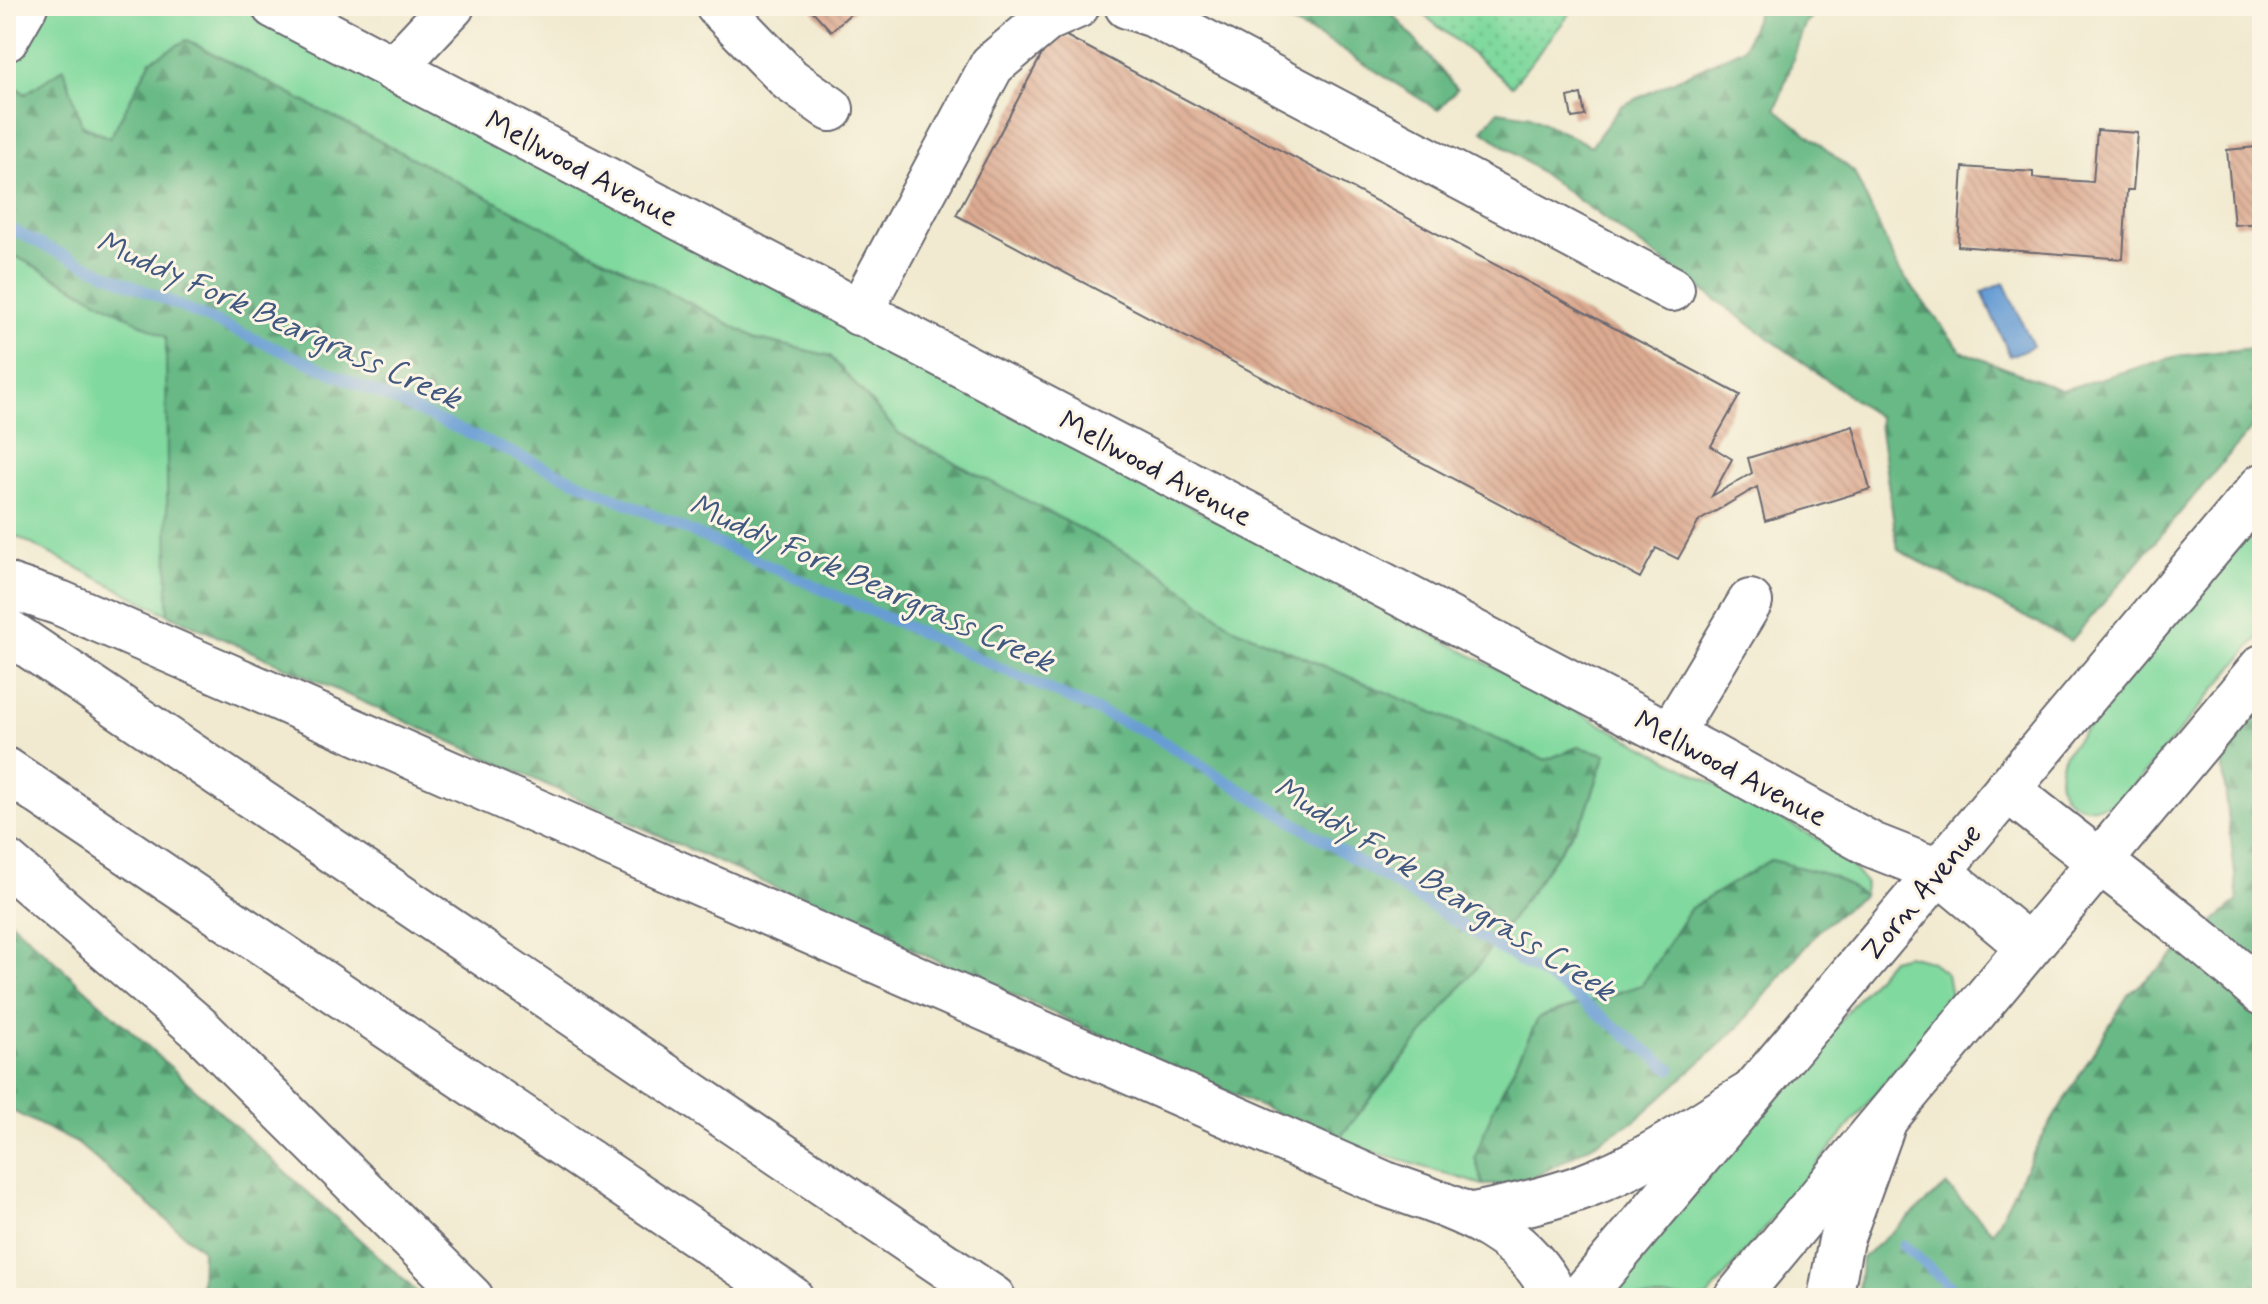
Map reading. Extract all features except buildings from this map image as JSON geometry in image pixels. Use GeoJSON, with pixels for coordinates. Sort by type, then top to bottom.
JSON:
{"type":"FeatureCollection","features":[{"type":"Feature","properties":{"kind":"main road"},"geometry":{"type":"LineString","coordinates":[[6,39],[25,6]]}},
{"type":"Feature","properties":{"kind":"main road","name":"Mellwood Avenue"},"geometry":{"type":"LineString","coordinates":[[274,6],[1670,735],[1872,845],[1938,871],[2027,945]]}},
{"type":"Feature","properties":{"kind":"main road"},"geometry":{"type":"LineString","coordinates":[[393,69],[452,6]]}},
{"type":"Feature","properties":{"kind":"main road"},"geometry":{"type":"LineString","coordinates":[[718,6],[790,80],[831,109]]}},
{"type":"Feature","properties":{"kind":"main road"},"geometry":{"type":"LineString","coordinates":[[859,313],[992,65],[1047,19],[1077,6]]}},
{"type":"Feature","properties":{"kind":"main road"},"geometry":{"type":"LineString","coordinates":[[1127,6],[1154,15],[1672,289]]}},
{"type":"Feature","properties":{"kind":"main road","name":"Zorn Avenue"},"geometry":{"type":"LineString","coordinates":[[1580,1298],[2262,486]]}},
{"type":"Feature","properties":{"kind":"main road"},"geometry":{"type":"LineString","coordinates":[[6,585],[60,603],[217,671],[1385,1184],[1473,1215],[1527,1253],[1540,1268],[1556,1298]]}},
{"type":"Feature","properties":{"kind":"main road"},"geometry":{"type":"LineString","coordinates":[[1670,735],[1750,602]]}},
{"type":"Feature","properties":{"kind":"main road"},"geometry":{"type":"LineString","coordinates":[[6,630],[993,1298]]}},
{"type":"Feature","properties":{"kind":"main road"},"geometry":{"type":"LineString","coordinates":[[1736,1298],[2027,945],[2262,667]]}},
{"type":"Feature","properties":{"kind":"main road"},"geometry":{"type":"LineString","coordinates":[[6,770],[791,1298]]}},
{"type":"Feature","properties":{"kind":"main road"},"geometry":{"type":"LineString","coordinates":[[2007,789],[2098,864],[2194,932],[2262,993]]}},
{"type":"Feature","properties":{"kind":"main road"},"geometry":{"type":"LineString","coordinates":[[6,862],[200,1029],[471,1298]]}},
{"type":"Feature","properties":{"kind":"main road"},"geometry":{"type":"LineString","coordinates":[[1473,1215],[1541,1200],[1590,1184],[1639,1160],[1750,1094]]}},
{"type":"Feature","properties":{"kind":"main road"},"geometry":{"type":"LineString","coordinates":[[1830,1298],[1841,1240],[1884,1122]]}},
{"type":"Feature","properties":{"kind":"green space"},"geometry":{"type":"Polygon","coordinates":[[[44,6],[245,6],[1839,850],[1866,884],[1863,895],[1833,876],[1691,908],[1642,985],[1539,1017],[1475,1157],[1483,1185],[1337,1141],[1477,967],[1585,815],[1606,754],[1578,747],[1546,760],[1234,628],[1153,567],[898,433],[830,356],[758,339],[151,60],[110,139],[25,94],[6,79],[44,6]]]}},
{"type":"Feature","properties":{"kind":"green space"},"geometry":{"type":"Polygon","coordinates":[[[1254,6],[1386,6],[1457,89],[1438,110],[1323,38],[1254,6]]]}},
{"type":"Feature","properties":{"kind":"green space"},"geometry":{"type":"Polygon","coordinates":[[[1413,6],[1576,6],[1512,86],[1413,6]]]}},
{"type":"Feature","properties":{"kind":"green space"},"geometry":{"type":"Polygon","coordinates":[[[1760,6],[1822,6],[1805,24],[1776,109],[1854,172],[1899,270],[1961,351],[2062,390],[2177,356],[2262,347],[2262,416],[2071,641],[1898,550],[1878,417],[1482,130],[1498,111],[1530,116],[1591,146],[1621,106],[1744,48],[1760,6]]]}},
{"type":"Feature","properties":{"kind":"green space"},"geometry":{"type":"Polygon","coordinates":[[[187,40],[758,339],[830,356],[898,433],[1153,567],[1234,628],[1546,760],[1578,747],[1606,754],[1585,815],[1477,967],[1337,1141],[168,614],[166,337],[6,251],[6,79],[25,94],[64,68],[82,126],[110,138],[151,60],[187,40]]]}},
{"type":"Feature","properties":{"kind":"green space"},"geometry":{"type":"Polygon","coordinates":[[[6,251],[166,336],[173,617],[6,531],[6,251]]]}},
{"type":"Feature","properties":{"kind":"green space"},"geometry":{"type":"Polygon","coordinates":[[[2262,513],[2262,633],[2124,798],[2096,807],[2073,802],[2060,785],[2064,755],[2262,513]]]}},
{"type":"Feature","properties":{"kind":"green space"},"geometry":{"type":"Polygon","coordinates":[[[2262,704],[2262,1298],[1857,1298],[1862,1258],[1946,1185],[1993,1232],[2039,1142],[2128,995],[2238,901],[2221,753],[2262,704]]]}},
{"type":"Feature","properties":{"kind":"green space"},"geometry":{"type":"Polygon","coordinates":[[[1771,860],[1833,876],[1863,895],[1820,929],[1738,1028],[1636,1120],[1521,1185],[1483,1185],[1475,1157],[1493,1109],[1539,1017],[1642,985],[1691,908],[1771,860]]]}},
{"type":"Feature","properties":{"kind":"green space"},"geometry":{"type":"Polygon","coordinates":[[[6,917],[423,1298],[201,1298],[202,1250],[77,1143],[6,1108],[6,917]]]}},
{"type":"Feature","properties":{"kind":"green space"},"geometry":{"type":"Polygon","coordinates":[[[1907,955],[1930,961],[1947,974],[1952,1001],[1707,1298],[1607,1298],[1891,959],[1907,955]]]}},
{"type":"Feature","properties":{"kind":"water"},"geometry":{"type":"Polygon","coordinates":[[[2004,283],[2033,346],[2010,356],[1982,292],[2004,283]]]}},
{"type":"Feature","properties":{"kind":"waterway","name":"Muddy Fork Beargrass Creek"},"geometry":{"type":"LineString","coordinates":[[6,226],[46,247],[1152,735],[1564,988],[1671,1069]]}},
{"type":"Feature","properties":{"kind":"waterway","name":"Muddy Fork Beargrass Creek"},"geometry":{"type":"LineString","coordinates":[[1903,1245],[1964,1298]]}}]}
